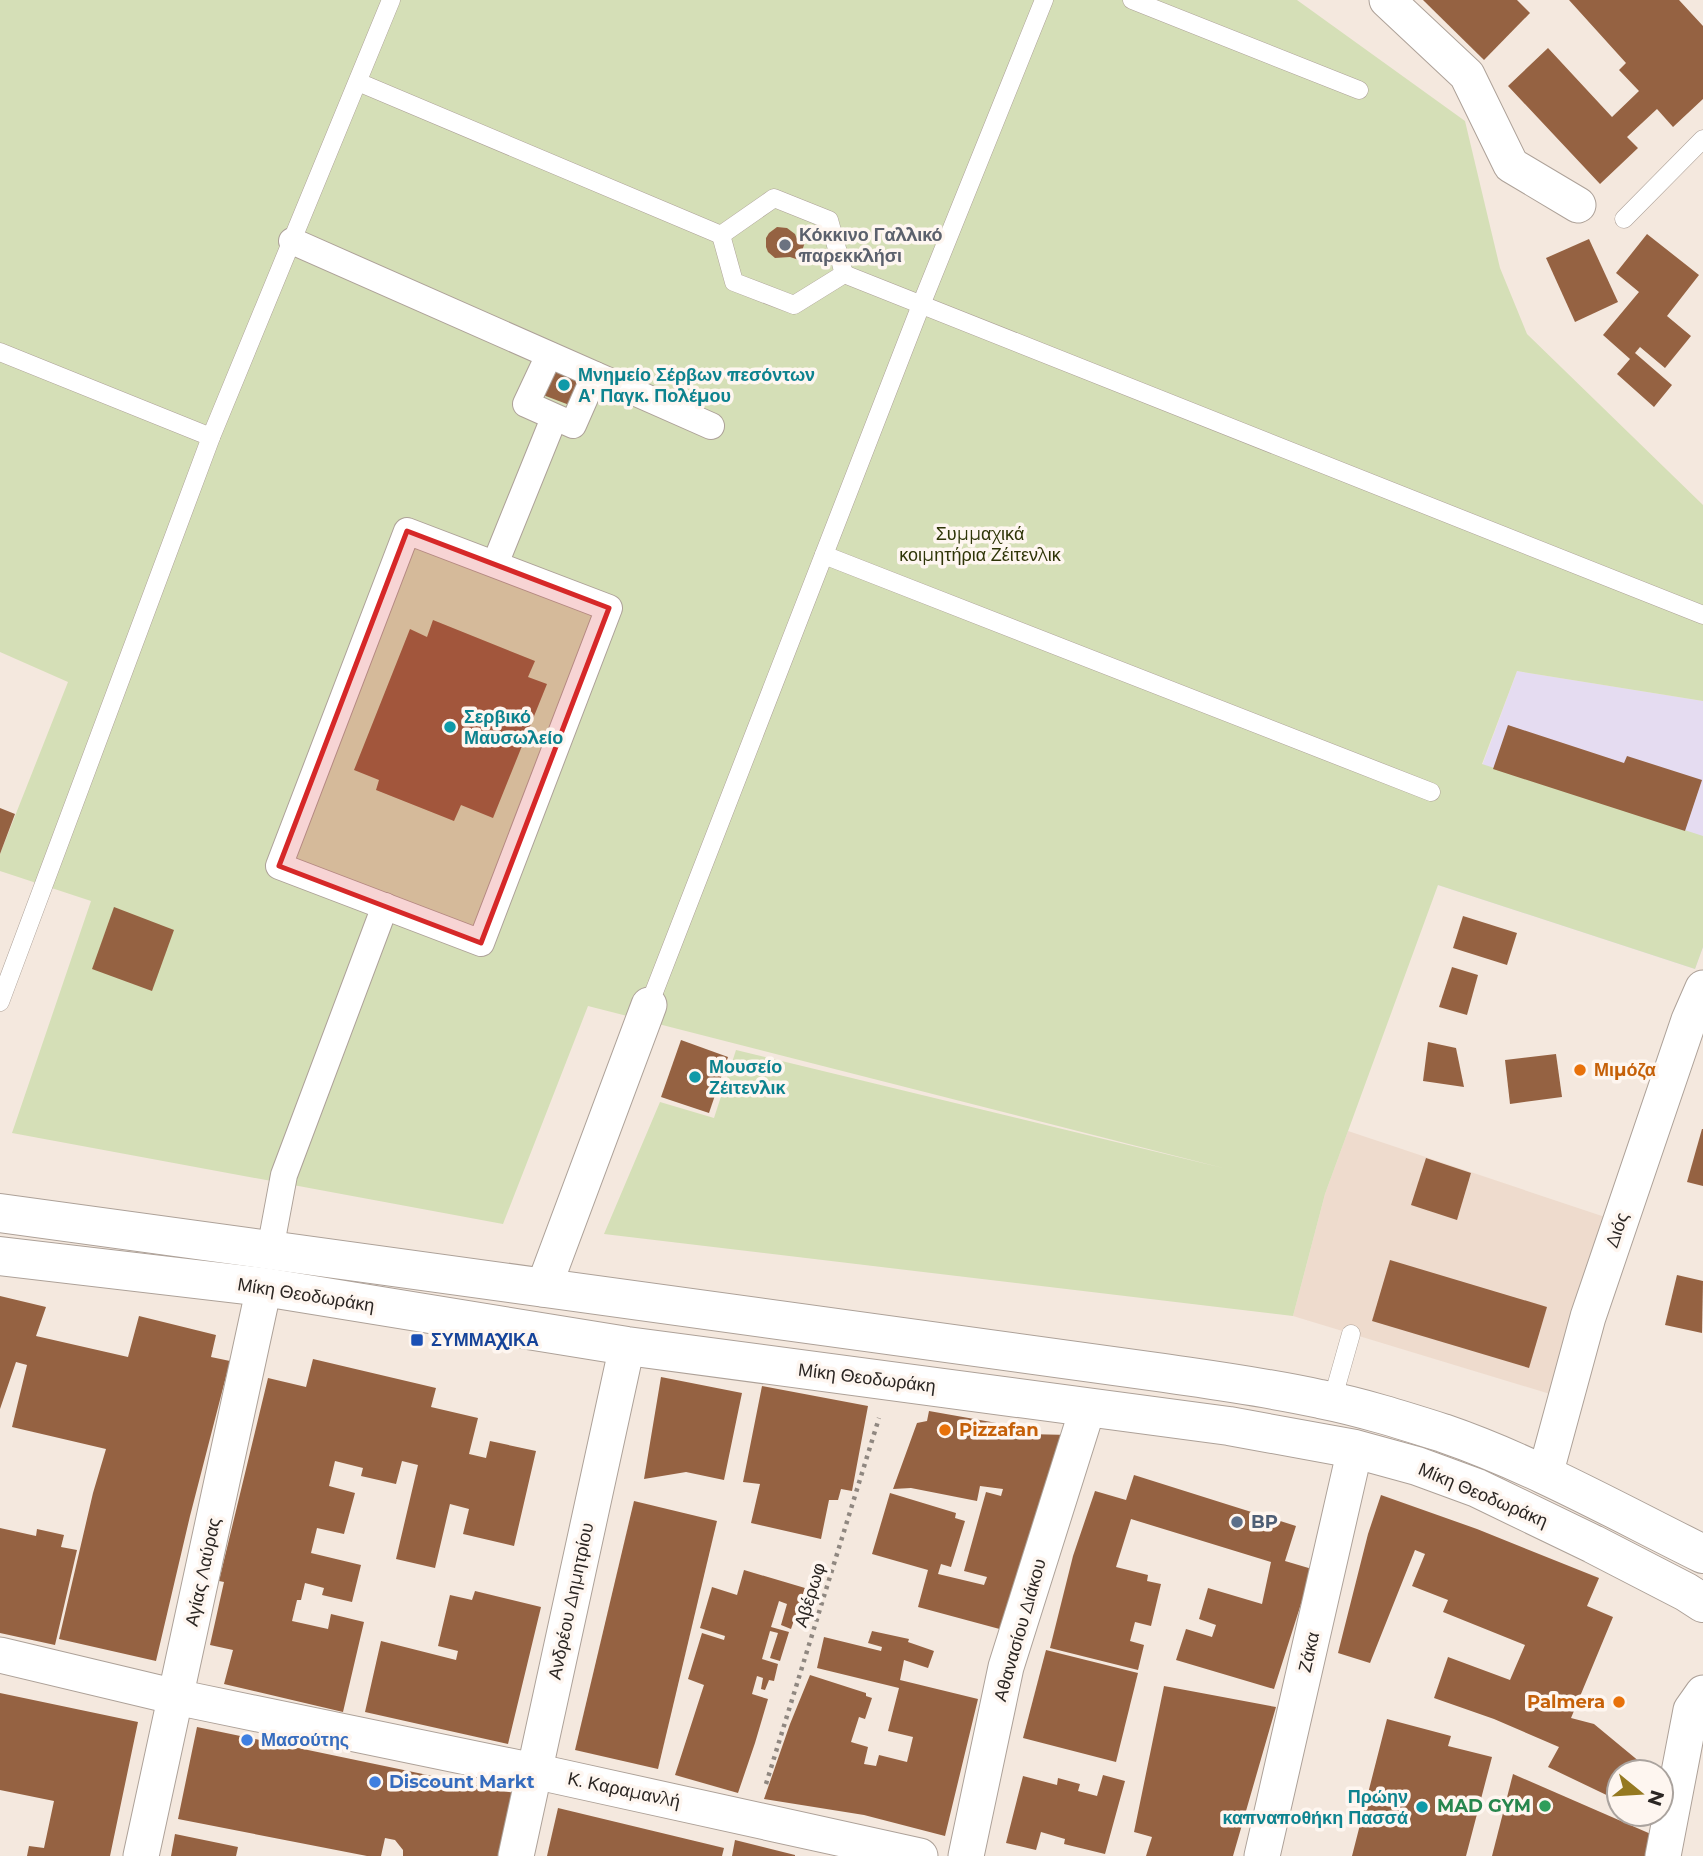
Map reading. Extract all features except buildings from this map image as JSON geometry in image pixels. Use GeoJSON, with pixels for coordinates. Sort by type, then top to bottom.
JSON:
{"type":"FeatureCollection","features":[{"type":"Feature","properties":{"kind":"highway","name":"Μίκη Θεοδωράκη"},"geometry":{"type":"LineString","coordinates":[[0,1213],[626,1346],[1268,1432],[1355,1449],[1417,1466],[1477,1488],[1604,1549],[1703,1603]]}},
{"type":"Feature","properties":{"kind":"highway","name":"Μίκη Θεοδωράκη"},"geometry":{"type":"LineString","coordinates":[[0,1256],[267,1269],[544,1289],[1157,1372],[1332,1401],[1445,1434],[1545,1475],[1703,1554]]}},
{"type":"Feature","properties":{"kind":"highway"},"geometry":{"type":"LineString","coordinates":[[1641,1524],[1703,1521]]}},
{"type":"Feature","properties":{"kind":"street"},"geometry":{"type":"LineString","coordinates":[[1387,0],[1467,75],[1511,165],[1578,205]]}},
{"type":"Feature","properties":{"kind":"street"},"geometry":{"type":"LineString","coordinates":[[292,240],[710,426]]}},
{"type":"Feature","properties":{"kind":"street"},"geometry":{"type":"LineString","coordinates":[[549,355],[526,404],[554,418],[573,425],[595,375]]}},
{"type":"Feature","properties":{"kind":"street"},"geometry":{"type":"LineString","coordinates":[[495,564],[554,418]]}},
{"type":"Feature","properties":{"kind":"street"},"geometry":{"type":"LineString","coordinates":[[407,531],[495,564],[609,608],[481,943],[279,866],[407,531]]}},
{"type":"Feature","properties":{"kind":"street"},"geometry":{"type":"LineString","coordinates":[[267,1269],[284,1175],[386,906]]}},
{"type":"Feature","properties":{"kind":"street","name":"Διός"},"geometry":{"type":"LineString","coordinates":[[1545,1475],[1588,1317],[1689,1020],[1703,988]]}},
{"type":"Feature","properties":{"kind":"street"},"geometry":{"type":"LineString","coordinates":[[544,1289],[649,1006]]}},
{"type":"Feature","properties":{"kind":"street","name":"Αγίας Λαύρας"},"geometry":{"type":"LineString","coordinates":[[141,1856],[267,1269]]}},
{"type":"Feature","properties":{"kind":"street","name":"Ανδρέου Δημητρίου"},"geometry":{"type":"LineString","coordinates":[[516,1856],[626,1346]]}},
{"type":"Feature","properties":{"kind":"street","name":"Αθανασίου Διάκου"},"geometry":{"type":"LineString","coordinates":[[967,1856],[1006,1667],[1088,1407]]}},
{"type":"Feature","properties":{"kind":"street","name":"Ζάκα"},"geometry":{"type":"LineString","coordinates":[[1262,1856],[1355,1449]]}},
{"type":"Feature","properties":{"kind":"street","name":"Κ. Καραμανλή"},"geometry":{"type":"LineString","coordinates":[[0,1655],[176,1697],[534,1771],[906,1854]]}},
{"type":"Feature","properties":{"kind":"street"},"geometry":{"type":"LineString","coordinates":[[1663,1856],[1689,1717],[1703,1693]]}},
{"type":"Feature","properties":{"kind":"lane"},"geometry":{"type":"LineString","coordinates":[[0,1002],[211,437],[391,0]]}},
{"type":"Feature","properties":{"kind":"lane"},"geometry":{"type":"LineString","coordinates":[[649,1006],[921,304],[1044,0]]}},
{"type":"Feature","properties":{"kind":"lane"},"geometry":{"type":"LineString","coordinates":[[1132,0],[1359,90]]}},
{"type":"Feature","properties":{"kind":"lane"},"geometry":{"type":"LineString","coordinates":[[358,82],[721,235]]}},
{"type":"Feature","properties":{"kind":"lane"},"geometry":{"type":"LineString","coordinates":[[1624,219],[1703,139]]}},
{"type":"Feature","properties":{"kind":"lane"},"geometry":{"type":"LineString","coordinates":[[721,235],[774,198],[829,220],[844,274]]}},
{"type":"Feature","properties":{"kind":"lane"},"geometry":{"type":"LineString","coordinates":[[721,235],[734,282],[794,306],[844,274]]}},
{"type":"Feature","properties":{"kind":"lane"},"geometry":{"type":"LineString","coordinates":[[844,274],[1703,615]]}},
{"type":"Feature","properties":{"kind":"lane"},"geometry":{"type":"LineString","coordinates":[[0,352],[211,437]]}},
{"type":"Feature","properties":{"kind":"lane"},"geometry":{"type":"LineString","coordinates":[[824,555],[1432,792]]}},
{"type":"Feature","properties":{"kind":"lane"},"geometry":{"type":"LineString","coordinates":[[1332,1401],[1351,1334]]}},
{"type":"Feature","properties":{"kind":"path","name":"Αβέρωφ"},"geometry":{"type":"LineString","coordinates":[[755,1819],[891,1380]]}},
{"type":"Feature","properties":{"kind":"highlighted area"},"geometry":{"type":"Polygon","coordinates":[[[407,531],[609,608],[481,943],[279,866],[407,531]]]}},
{"type":"Feature","properties":{"kind":"shaded area"},"geometry":{"type":"Polygon","coordinates":[[[1517,671],[1703,701],[1703,947],[1695,969],[1438,885],[1517,671]]]}},
{"type":"Feature","properties":{"kind":"shaded area"},"geometry":{"type":"Polygon","coordinates":[[[1348,1131],[1608,1218],[1550,1394],[1293,1316],[1325,1194],[1348,1131]]]}},
{"type":"Feature","properties":{"kind":"green space","name":"Συμμαχικά κοιμητήρια Ζέιτενλικ"},"geometry":{"type":"Polygon","coordinates":[[[0,0],[1297,0],[1465,121],[1500,268],[1527,334],[1703,505],[1703,701],[1517,671],[1482,764],[1703,836],[1703,947],[1695,969],[1438,885],[1325,1194],[1293,1316],[604,1234],[660,1102],[714,1118],[736,1050],[1223,1168],[588,1006],[503,1224],[12,1133],[91,901],[0,871],[0,854],[68,682],[0,652],[0,0]]]}},
{"type":"Feature","properties":{"kind":"place","name":"Κόκκινο Γαλλικό παρεκκλήσι"},"geometry":{"type":"Point","coordinates":[785,245]}},
{"type":"Feature","properties":{"kind":"place","name":"Μνημείο Σέρβων πεσόντων Α' Παγκ. Πολέμου"},"geometry":{"type":"Point","coordinates":[564,385]}},
{"type":"Feature","properties":{"kind":"place","name":"Σερβικό Μαυσωλείο"},"geometry":{"type":"Point","coordinates":[450,727]}},
{"type":"Feature","properties":{"kind":"place","name":"Μιμόζα"},"geometry":{"type":"Point","coordinates":[1580,1070]}},
{"type":"Feature","properties":{"kind":"place","name":"Μουσείο Ζέιτενλικ"},"geometry":{"type":"Point","coordinates":[695,1077]}},
{"type":"Feature","properties":{"kind":"place","name":"ΣΥΜΜΑΧΙΚΑ"},"geometry":{"type":"Point","coordinates":[417,1340]}},
{"type":"Feature","properties":{"kind":"place","name":"Pizzafan"},"geometry":{"type":"Point","coordinates":[945,1430]}},
{"type":"Feature","properties":{"kind":"place","name":"BP"},"geometry":{"type":"Point","coordinates":[1237,1522]}},
{"type":"Feature","properties":{"kind":"place","name":"Palmera"},"geometry":{"type":"Point","coordinates":[1619,1702]}},
{"type":"Feature","properties":{"kind":"place","name":"Μασούτης"},"geometry":{"type":"Point","coordinates":[247,1740]}},
{"type":"Feature","properties":{"kind":"place","name":"Discount Markt"},"geometry":{"type":"Point","coordinates":[375,1782]}},
{"type":"Feature","properties":{"kind":"place","name":"MAD GYM"},"geometry":{"type":"Point","coordinates":[1545,1806]}},
{"type":"Feature","properties":{"kind":"place","name":"Πρώην καπναποθήκη Πασσά"},"geometry":{"type":"Point","coordinates":[1422,1807]}}]}
